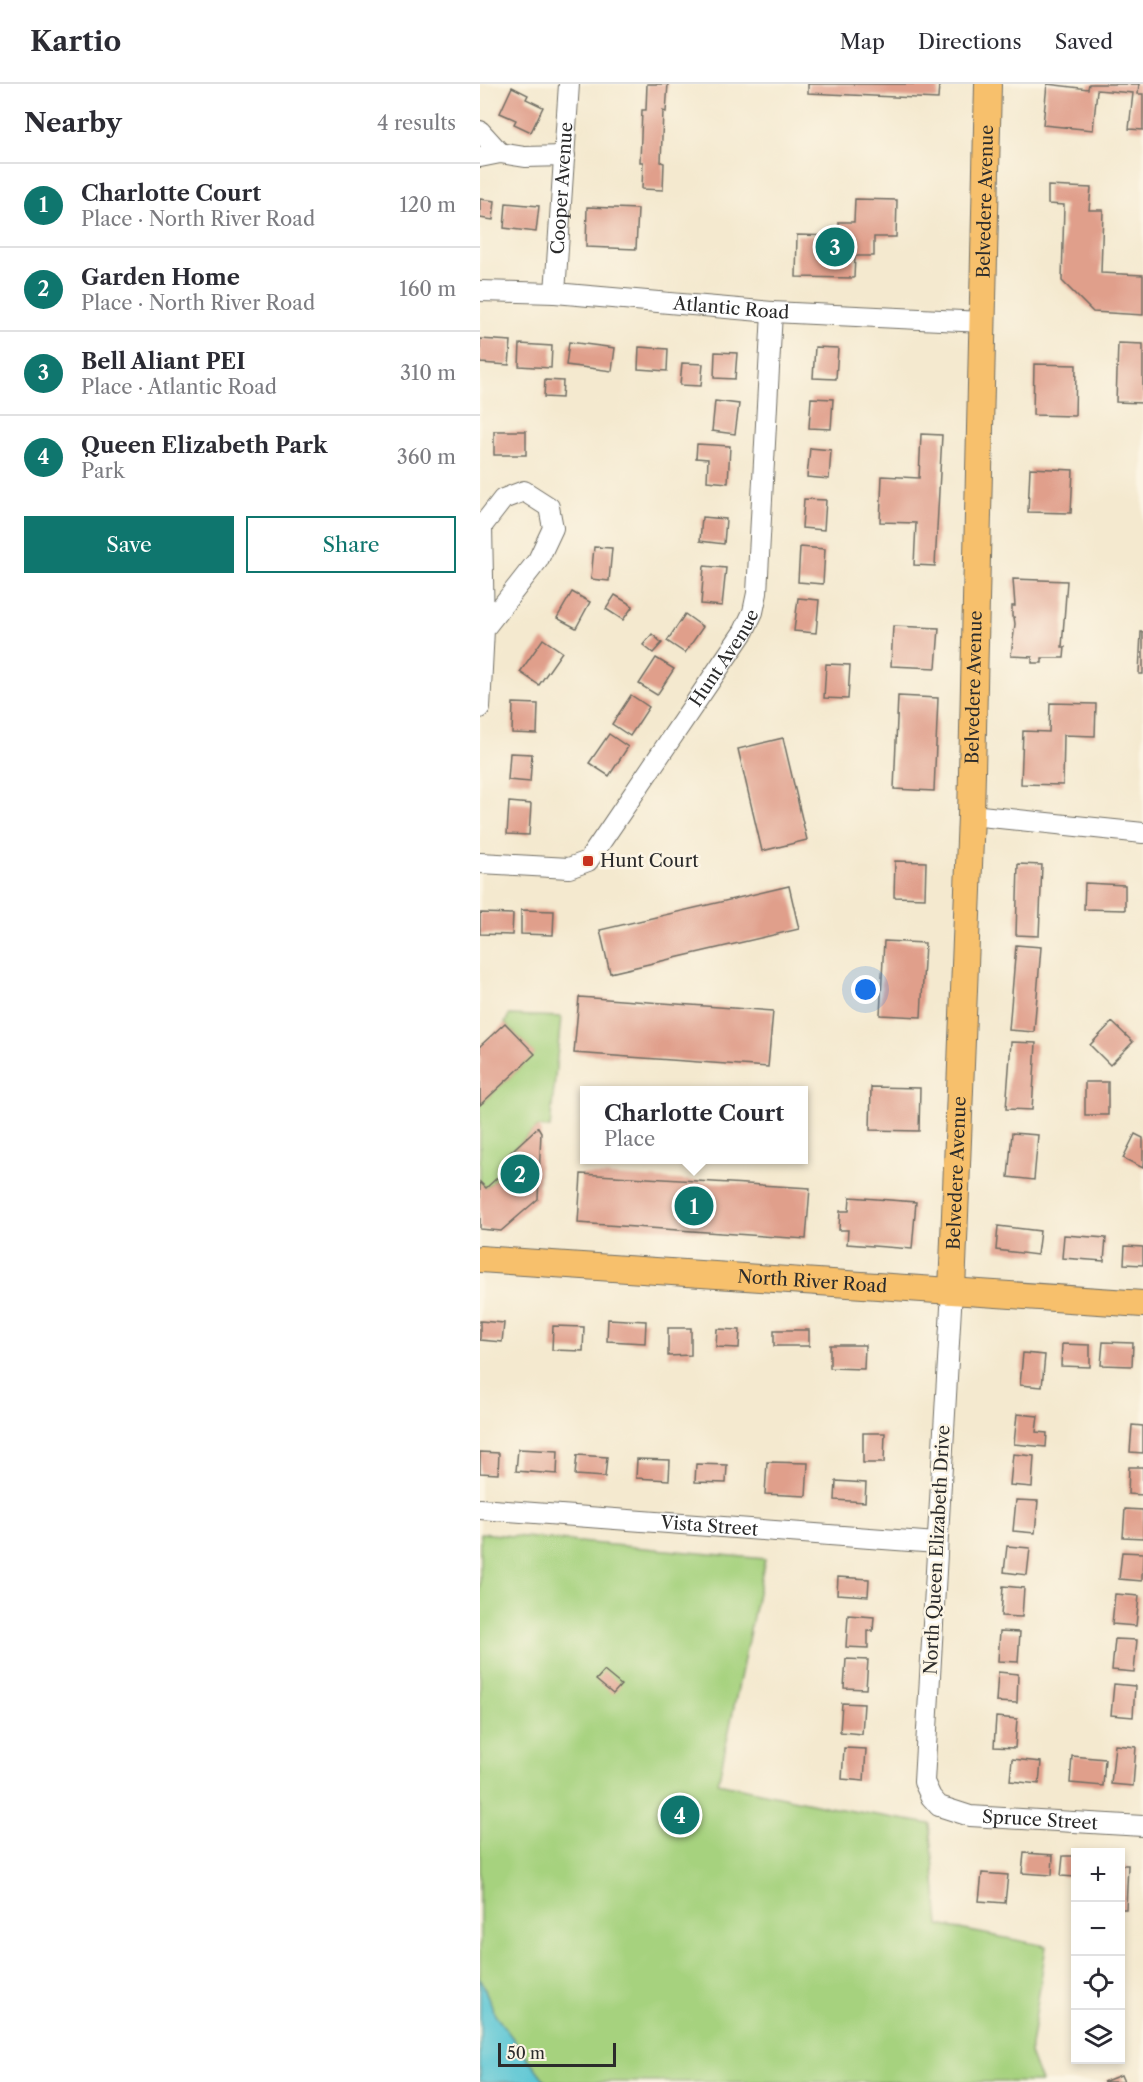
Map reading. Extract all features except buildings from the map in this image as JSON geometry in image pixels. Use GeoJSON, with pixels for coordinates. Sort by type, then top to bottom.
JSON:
{"type":"FeatureCollection","features":[{"type":"Feature","properties":{"kind":"main road","name":"Belvedere Avenue"},"geometry":{"type":"LineString","coordinates":[[952,1290],[971,815],[988,84]]}},
{"type":"Feature","properties":{"kind":"main road","name":"North River Road"},"geometry":{"type":"LineString","coordinates":[[480,1259],[1143,1304]]}},
{"type":"Feature","properties":{"kind":"street","name":"Cooper Avenue"},"geometry":{"type":"LineString","coordinates":[[555,293],[569,84]]}},
{"type":"Feature","properties":{"kind":"street"},"geometry":{"type":"LineString","coordinates":[[480,131],[500,153]]}},
{"type":"Feature","properties":{"kind":"street"},"geometry":{"type":"LineString","coordinates":[[480,157],[500,153],[525,157],[565,156]]}},
{"type":"Feature","properties":{"kind":"street","name":"Atlantic Road"},"geometry":{"type":"LineString","coordinates":[[480,291],[555,293],[772,312],[983,322]]}},
{"type":"Feature","properties":{"kind":"street","name":"Hunt Avenue"},"geometry":{"type":"LineString","coordinates":[[480,863],[569,868],[588,861],[744,631],[753,612],[757,593],[772,312]]}},
{"type":"Feature","properties":{"kind":"street"},"geometry":{"type":"LineString","coordinates":[[480,708],[484,629],[482,526],[503,499],[524,491],[549,507],[553,528],[538,560],[484,629]]}},
{"type":"Feature","properties":{"kind":"street"},"geometry":{"type":"LineString","coordinates":[[971,815],[1143,833]]}},
{"type":"Feature","properties":{"kind":"street","name":"North Queen Elizabeth Drive"},"geometry":{"type":"LineString","coordinates":[[939,1806],[931,1797],[924,1782],[952,1290]]}},
{"type":"Feature","properties":{"kind":"street","name":"Vista Street"},"geometry":{"type":"LineString","coordinates":[[480,1509],[937,1543]]}},
{"type":"Feature","properties":{"kind":"street","name":"Spruce Street"},"geometry":{"type":"LineString","coordinates":[[939,1806],[970,1816],[1143,1826]]}},
{"type":"Feature","properties":{"kind":"green space"},"geometry":{"type":"Polygon","coordinates":[[[509,1015],[561,1017],[550,1128],[538,1127],[504,1158],[510,1166],[486,1188],[480,1182],[480,1105],[534,1054],[505,1023],[509,1015]]]}},
{"type":"Feature","properties":{"kind":"green space"},"geometry":{"type":"Polygon","coordinates":[[[480,1533],[765,1559],[718,1783],[829,1807],[930,1824],[939,1925],[1046,1946],[1030,2053],[1041,2082],[546,2082],[495,2015],[480,1977],[480,1533]]]}},
{"type":"Feature","properties":{"kind":"water"},"geometry":{"type":"Polygon","coordinates":[[[480,1977],[495,2015],[546,2082],[480,2082],[480,1977]]]}},
{"type":"Feature","properties":{"kind":"place","name":"Bell Aliant PEI"},"geometry":{"type":"Point","coordinates":[835,247]}},
{"type":"Feature","properties":{"kind":"place","name":"Hunt Court"},"geometry":{"type":"Point","coordinates":[588,861]}},
{"type":"Feature","properties":{"kind":"place","name":"Garden Home"},"geometry":{"type":"Point","coordinates":[520,1174]}},
{"type":"Feature","properties":{"kind":"place","name":"Charlotte Court"},"geometry":{"type":"Point","coordinates":[694,1206]}},
{"type":"Feature","properties":{"kind":"place","name":"Queen Elizabeth Park"},"geometry":{"type":"Point","coordinates":[680,1815]}}]}
